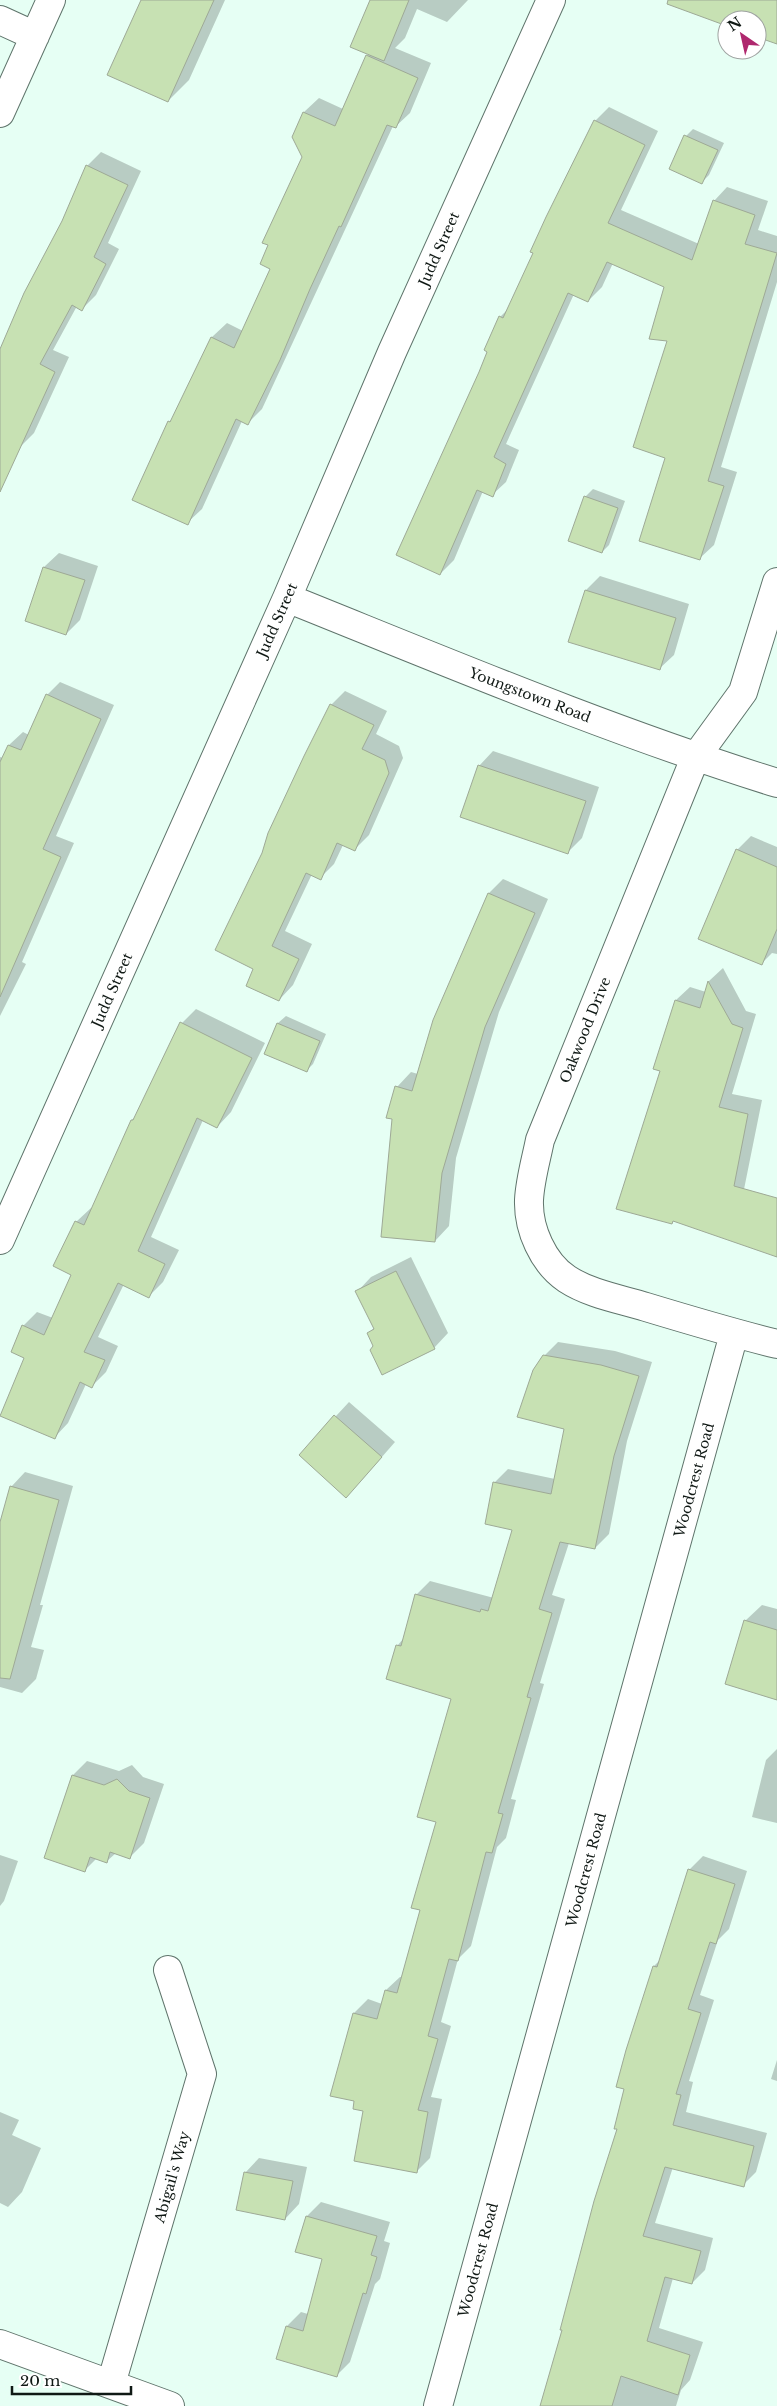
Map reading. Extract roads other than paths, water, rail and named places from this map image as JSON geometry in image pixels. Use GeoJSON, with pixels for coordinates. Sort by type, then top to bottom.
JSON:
{"type":"FeatureCollection","features":[{"type":"Feature","properties":{"kind":"street"},"geometry":{"type":"LineString","coordinates":[[0,113],[51,0]]}},
{"type":"Feature","properties":{"kind":"street","name":"Judd Street"},"geometry":{"type":"LineString","coordinates":[[0,1240],[287,598],[392,352],[551,0]]}},
{"type":"Feature","properties":{"kind":"street"},"geometry":{"type":"LineString","coordinates":[[0,20],[35,36]]}},
{"type":"Feature","properties":{"kind":"street","name":"Oakwood Drive"},"geometry":{"type":"LineString","coordinates":[[777,582],[743,692],[695,758],[540,1140],[529,1201],[532,1225],[539,1246],[553,1265],[567,1279],[594,1291],[734,1334],[777,1344]]}},
{"type":"Feature","properties":{"kind":"street","name":"Youngstown Road"},"geometry":{"type":"LineString","coordinates":[[287,598],[493,681],[695,758],[777,783]]}},
{"type":"Feature","properties":{"kind":"street","name":"Woodcrest Road"},"geometry":{"type":"LineString","coordinates":[[438,2406],[734,1334]]}},
{"type":"Feature","properties":{"kind":"street","name":"Abigail's Way"},"geometry":{"type":"LineString","coordinates":[[111,2384],[202,2074],[168,1970]]}},
{"type":"Feature","properties":{"kind":"street"},"geometry":{"type":"LineString","coordinates":[[0,2344],[170,2406]]}}]}
